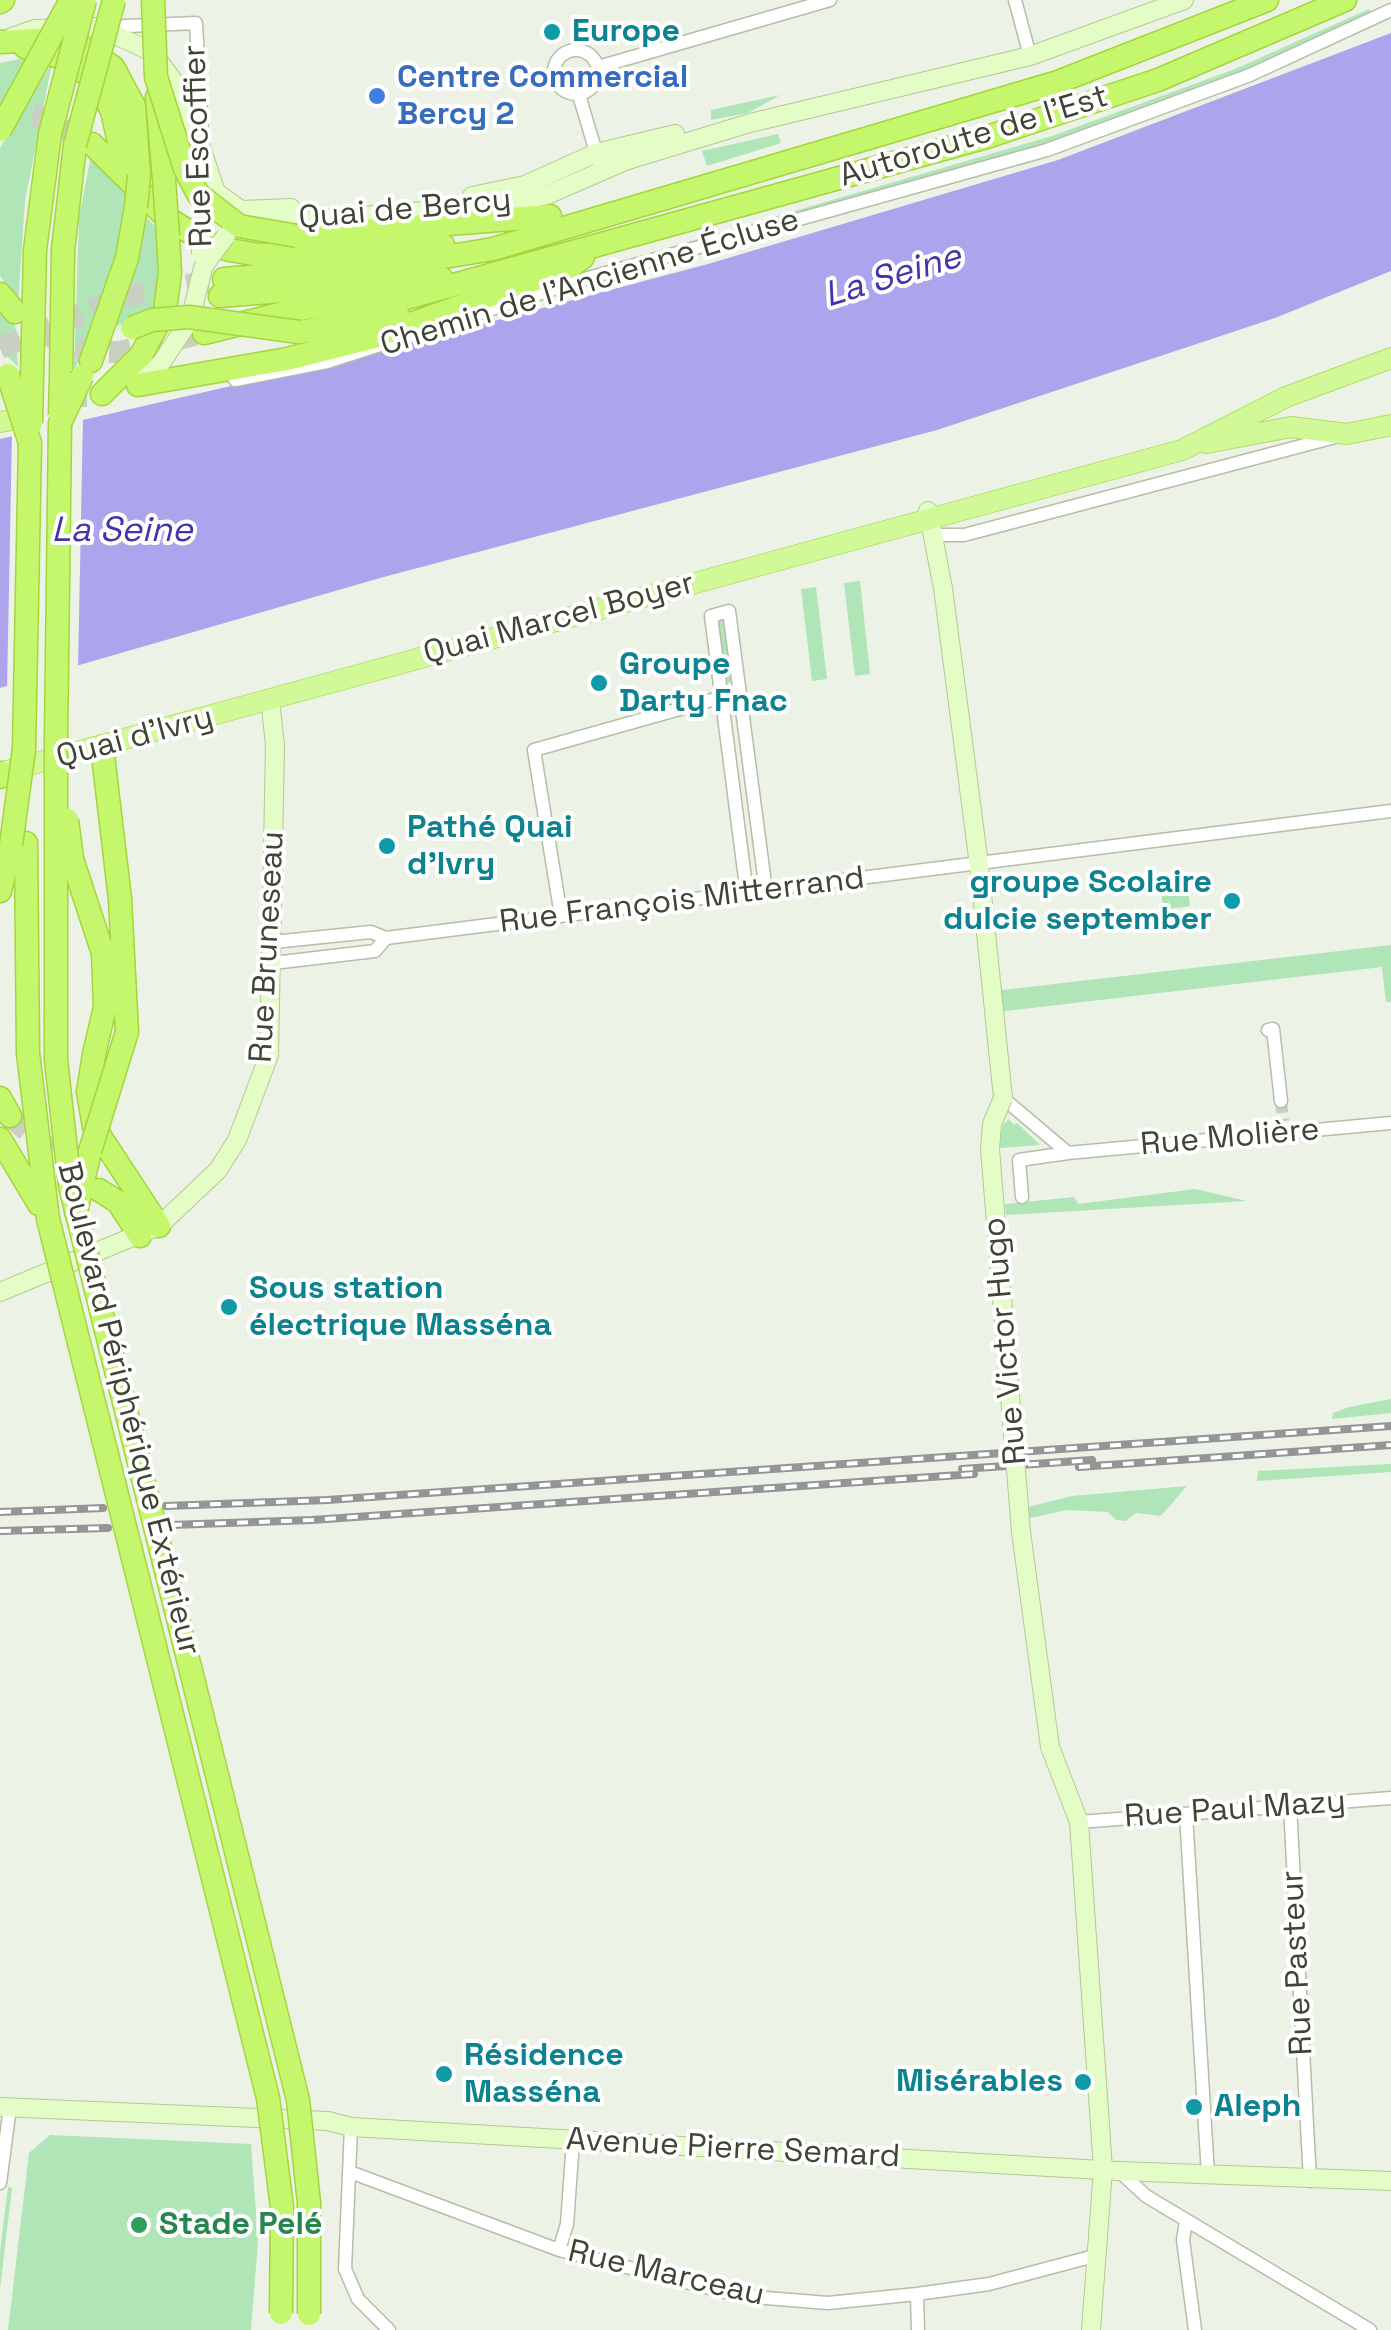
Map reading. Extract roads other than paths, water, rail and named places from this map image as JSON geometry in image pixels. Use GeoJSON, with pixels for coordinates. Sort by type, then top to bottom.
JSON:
{"type":"FeatureCollection","features":[{"type":"Feature","properties":{"kind":"highway"},"geometry":{"type":"LineString","coordinates":[[0,130],[70,0]]}},
{"type":"Feature","properties":{"kind":"highway"},"geometry":{"type":"LineString","coordinates":[[85,0],[50,134],[35,250],[24,749],[18,844],[28,1053],[48,1219],[268,2098],[282,2208],[281,2330]]}},
{"type":"Feature","properties":{"kind":"highway","name":"Boulevard Périphérique Extérieur"},"geometry":{"type":"LineString","coordinates":[[114,0],[63,250],[85,381],[60,423],[56,1060],[75,1215],[298,2100],[309,2203],[308,2330]]}},
{"type":"Feature","properties":{"kind":"highway"},"geometry":{"type":"LineString","coordinates":[[85,381],[141,355],[164,311],[170,273],[153,0]]}},
{"type":"Feature","properties":{"kind":"highway","name":"Autoroute de l’Est"},"geometry":{"type":"LineString","coordinates":[[642,202],[1058,82],[1268,0]]}},
{"type":"Feature","properties":{"kind":"highway","name":"Autoroute de l’Est"},"geometry":{"type":"LineString","coordinates":[[594,249],[1069,110],[1218,56],[1345,0]]}},
{"type":"Feature","properties":{"kind":"highway"},"geometry":{"type":"LineString","coordinates":[[0,42],[57,39],[78,44],[113,67],[134,106],[136,208],[127,258],[85,381]]}},
{"type":"Feature","properties":{"kind":"highway"},"geometry":{"type":"LineString","coordinates":[[156,78],[185,169],[198,194],[239,226],[297,236],[523,221],[642,202]]}},
{"type":"Feature","properties":{"kind":"highway"},"geometry":{"type":"LineString","coordinates":[[84,145],[134,179],[187,232],[209,244],[259,255],[516,239]]}},
{"type":"Feature","properties":{"kind":"highway"},"geometry":{"type":"LineString","coordinates":[[480,275],[222,287],[471,254],[642,202]]}},
{"type":"Feature","properties":{"kind":"highway"},"geometry":{"type":"LineString","coordinates":[[204,333],[304,308],[403,300],[480,275],[594,249]]}},
{"type":"Feature","properties":{"kind":"highway"},"geometry":{"type":"LineString","coordinates":[[138,385],[330,349],[570,266],[594,249]]}},
{"type":"Feature","properties":{"kind":"highway"},"geometry":{"type":"LineString","coordinates":[[85,381],[132,328],[152,320],[190,316],[299,332],[458,306]]}},
{"type":"Feature","properties":{"kind":"highway"},"geometry":{"type":"LineString","coordinates":[[0,364],[14,387],[30,442]]}},
{"type":"Feature","properties":{"kind":"highway"},"geometry":{"type":"LineString","coordinates":[[56,737],[72,860],[102,953],[105,1007],[88,1092],[94,1127],[149,1231]]}},
{"type":"Feature","properties":{"kind":"highway"},"geometry":{"type":"LineString","coordinates":[[75,1215],[90,1150],[127,1032],[120,899],[102,747]]}},
{"type":"Feature","properties":{"kind":"highway"},"geometry":{"type":"LineString","coordinates":[[0,891],[18,844]]}},
{"type":"Feature","properties":{"kind":"highway"},"geometry":{"type":"LineString","coordinates":[[0,1138],[48,1219]]}},
{"type":"Feature","properties":{"kind":"highway"},"geometry":{"type":"LineString","coordinates":[[100,1190],[149,1231]]}},
{"type":"Feature","properties":{"kind":"main road","name":"Quai de Bercy"},"geometry":{"type":"LineString","coordinates":[[98,27],[129,38],[152,52],[168,70],[184,94],[216,192],[241,210],[258,210],[487,196],[688,132],[750,123],[1030,56],[1184,0]]}},
{"type":"Feature","properties":{"kind":"main road"},"geometry":{"type":"LineString","coordinates":[[0,42],[35,29],[98,27]]}},
{"type":"Feature","properties":{"kind":"main road","name":"Rue Escoffier"},"geometry":{"type":"LineString","coordinates":[[203,148],[201,224],[205,260]]}},
{"type":"Feature","properties":{"kind":"main road","name":"Quai de Bercy"},"geometry":{"type":"LineString","coordinates":[[138,385],[161,362],[190,320],[205,260],[226,236],[244,226],[296,218],[508,204],[546,195],[598,161]]}},
{"type":"Feature","properties":{"kind":"main road"},"geometry":{"type":"LineString","coordinates":[[1194,444],[1286,397],[1391,358]]}},
{"type":"Feature","properties":{"kind":"main road"},"geometry":{"type":"LineString","coordinates":[[85,381],[138,385]]}},
{"type":"Feature","properties":{"kind":"main road"},"geometry":{"type":"LineString","coordinates":[[1194,444],[1226,442],[1292,427],[1347,434],[1391,425]]}},
{"type":"Feature","properties":{"kind":"main road","name":"Quai Marcel Boyer"},"geometry":{"type":"LineString","coordinates":[[270,699],[848,540],[868,528],[931,523],[989,495],[1017,496],[1194,444]]}},
{"type":"Feature","properties":{"kind":"main road","name":"Rue Victor Hugo"},"geometry":{"type":"LineString","coordinates":[[931,523],[940,566],[978,865],[1002,1098],[992,1124],[990,1149],[1021,1532],[1050,1747],[1079,1822],[1111,2170],[1091,2330]]}},
{"type":"Feature","properties":{"kind":"main road","name":"Quai d'Ivry"},"geometry":{"type":"LineString","coordinates":[[0,774],[270,699]]}},
{"type":"Feature","properties":{"kind":"main road","name":"Rue Bruneseau"},"geometry":{"type":"LineString","coordinates":[[0,1292],[149,1231],[218,1170],[256,1096],[269,1054],[282,962],[270,699]]}},
{"type":"Feature","properties":{"kind":"main road","name":"Avenue Pierre Semard"},"geometry":{"type":"LineString","coordinates":[[5,2107],[328,2122],[357,2128],[1111,2170],[1391,2181]]}},
{"type":"Feature","properties":{"kind":"street"},"geometry":{"type":"LineString","coordinates":[[598,67],[830,0]]}},
{"type":"Feature","properties":{"kind":"street"},"geometry":{"type":"LineString","coordinates":[[1015,0],[1030,56]]}},
{"type":"Feature","properties":{"kind":"street","name":"Chemin de l'Ancienne Écluse"},"geometry":{"type":"LineString","coordinates":[[235,380],[344,357],[588,278],[1047,150],[1250,75],[1391,10]]}},
{"type":"Feature","properties":{"kind":"street","name":"Rue Escoffier"},"geometry":{"type":"LineString","coordinates":[[98,27],[196,24],[203,148]]}},
{"type":"Feature","properties":{"kind":"street"},"geometry":{"type":"LineString","coordinates":[[579,95],[559,87],[554,72],[558,59],[580,50],[598,67]]}},
{"type":"Feature","properties":{"kind":"street"},"geometry":{"type":"LineString","coordinates":[[579,95],[596,84],[598,67]]}},
{"type":"Feature","properties":{"kind":"street"},"geometry":{"type":"LineString","coordinates":[[579,95],[598,161]]}},
{"type":"Feature","properties":{"kind":"street","name":"Quai Marcel Boyer"},"geometry":{"type":"LineString","coordinates":[[931,523],[964,535],[1347,434]]}},
{"type":"Feature","properties":{"kind":"street"},"geometry":{"type":"LineString","coordinates":[[747,894],[711,616],[729,612],[766,891]]}},
{"type":"Feature","properties":{"kind":"street"},"geometry":{"type":"LineString","coordinates":[[561,916],[534,750],[740,694]]}},
{"type":"Feature","properties":{"kind":"street","name":"Rue François Mitterrand"},"geometry":{"type":"LineString","coordinates":[[282,941],[370,932],[386,938],[1391,811]]}},
{"type":"Feature","properties":{"kind":"street"},"geometry":{"type":"LineString","coordinates":[[333,936],[335,956]]}},
{"type":"Feature","properties":{"kind":"street","name":"Rue François Mitterrand"},"geometry":{"type":"LineString","coordinates":[[282,962],[374,950],[386,938]]}},
{"type":"Feature","properties":{"kind":"street"},"geometry":{"type":"LineString","coordinates":[[1268,1030],[1274,1029],[1274,1076],[1281,1101]]}},
{"type":"Feature","properties":{"kind":"street"},"geometry":{"type":"LineString","coordinates":[[1002,1098],[1068,1153]]}},
{"type":"Feature","properties":{"kind":"street","name":"Rue Molière"},"geometry":{"type":"LineString","coordinates":[[1022,1197],[1019,1160],[1283,1127],[1391,1123]]}},
{"type":"Feature","properties":{"kind":"street","name":"Rue Paul Mazy"},"geometry":{"type":"LineString","coordinates":[[1079,1822],[1391,1798]]}},
{"type":"Feature","properties":{"kind":"street","name":"Rue Pasteur"},"geometry":{"type":"LineString","coordinates":[[1290,1806],[1310,2180]]}},
{"type":"Feature","properties":{"kind":"street"},"geometry":{"type":"LineString","coordinates":[[1186,1814],[1208,2175]]}},
{"type":"Feature","properties":{"kind":"street"},"geometry":{"type":"LineString","coordinates":[[0,2179],[5,2107]]}},
{"type":"Feature","properties":{"kind":"street"},"geometry":{"type":"LineString","coordinates":[[357,2128],[345,2269],[358,2299],[390,2330]]}},
{"type":"Feature","properties":{"kind":"street"},"geometry":{"type":"LineString","coordinates":[[559,2250],[566,2224],[573,2141]]}},
{"type":"Feature","properties":{"kind":"street"},"geometry":{"type":"LineString","coordinates":[[1111,2170],[1186,2221],[1370,2330]]}},
{"type":"Feature","properties":{"kind":"street","name":"Rue Marceau"},"geometry":{"type":"LineString","coordinates":[[356,2174],[559,2250],[741,2296],[828,2303],[917,2294],[989,2284],[1098,2255]]}},
{"type":"Feature","properties":{"kind":"street"},"geometry":{"type":"LineString","coordinates":[[1186,2221],[1183,2240],[1195,2330]]}},
{"type":"Feature","properties":{"kind":"street"},"geometry":{"type":"LineString","coordinates":[[917,2294],[918,2330]]}},
{"type":"Feature","properties":{"kind":"water","name":"La Seine"},"geometry":{"type":"Polygon","coordinates":[[[1391,33],[1391,271],[1275,318],[937,430],[380,578],[0,688],[0,439],[366,355],[708,264],[1058,160],[1391,33]]]}},
{"type":"Feature","properties":{"kind":"tunnel"},"geometry":{"type":"LineString","coordinates":[[0,116],[18,112],[37,116],[92,144]]}},
{"type":"Feature","properties":{"kind":"tunnel"},"geometry":{"type":"LineString","coordinates":[[0,348],[125,296],[224,279]]}},
{"type":"Feature","properties":{"kind":"tunnel"},"geometry":{"type":"LineString","coordinates":[[46,335],[89,351],[120,352],[204,333]]}},
{"type":"Feature","properties":{"kind":"tunnel"},"geometry":{"type":"LineString","coordinates":[[22,399],[87,398]]}},
{"type":"Feature","properties":{"kind":"tunnel"},"geometry":{"type":"LineString","coordinates":[[1281,1101],[1283,1121]]}},
{"type":"Feature","properties":{"kind":"tunnel"},"geometry":{"type":"LineString","coordinates":[[10,1116],[79,1175]]}},
{"type":"Feature","properties":{"kind":"railway"},"geometry":{"type":"LineString","coordinates":[[166,1506],[327,1500],[1391,1426]]}},
{"type":"Feature","properties":{"kind":"railway"},"geometry":{"type":"LineString","coordinates":[[1079,1467],[1391,1445]]}},
{"type":"Feature","properties":{"kind":"railway"},"geometry":{"type":"LineString","coordinates":[[962,1469],[1092,1460]]}},
{"type":"Feature","properties":{"kind":"railway"},"geometry":{"type":"LineString","coordinates":[[171,1525],[312,1520],[974,1474]]}},
{"type":"Feature","properties":{"kind":"railway"},"geometry":{"type":"LineString","coordinates":[[0,1512],[103,1508]]}},
{"type":"Feature","properties":{"kind":"railway"},"geometry":{"type":"LineString","coordinates":[[0,1531],[108,1528]]}},
{"type":"Feature","properties":{"kind":"place","name":"Europe"},"geometry":{"type":"Point","coordinates":[552,32]}},
{"type":"Feature","properties":{"kind":"place","name":"Centre Commercial Bercy 2"},"geometry":{"type":"Point","coordinates":[377,96]}},
{"type":"Feature","properties":{"kind":"place","name":"Groupe Darty Fnac"},"geometry":{"type":"Point","coordinates":[599,683]}},
{"type":"Feature","properties":{"kind":"place","name":"Pathé Quai d'Ivry"},"geometry":{"type":"Point","coordinates":[387,846]}},
{"type":"Feature","properties":{"kind":"place","name":"groupe Scolaire dulcie september"},"geometry":{"type":"Point","coordinates":[1232,901]}},
{"type":"Feature","properties":{"kind":"place","name":"Sous station électrique Masséna"},"geometry":{"type":"Point","coordinates":[229,1307]}},
{"type":"Feature","properties":{"kind":"place","name":"Résidence Masséna"},"geometry":{"type":"Point","coordinates":[444,2074]}},
{"type":"Feature","properties":{"kind":"place","name":"Misérables"},"geometry":{"type":"Point","coordinates":[1083,2082]}},
{"type":"Feature","properties":{"kind":"place","name":"Aleph"},"geometry":{"type":"Point","coordinates":[1194,2107]}},
{"type":"Feature","properties":{"kind":"place","name":"Stade Pelé"},"geometry":{"type":"Point","coordinates":[139,2225]}}]}
